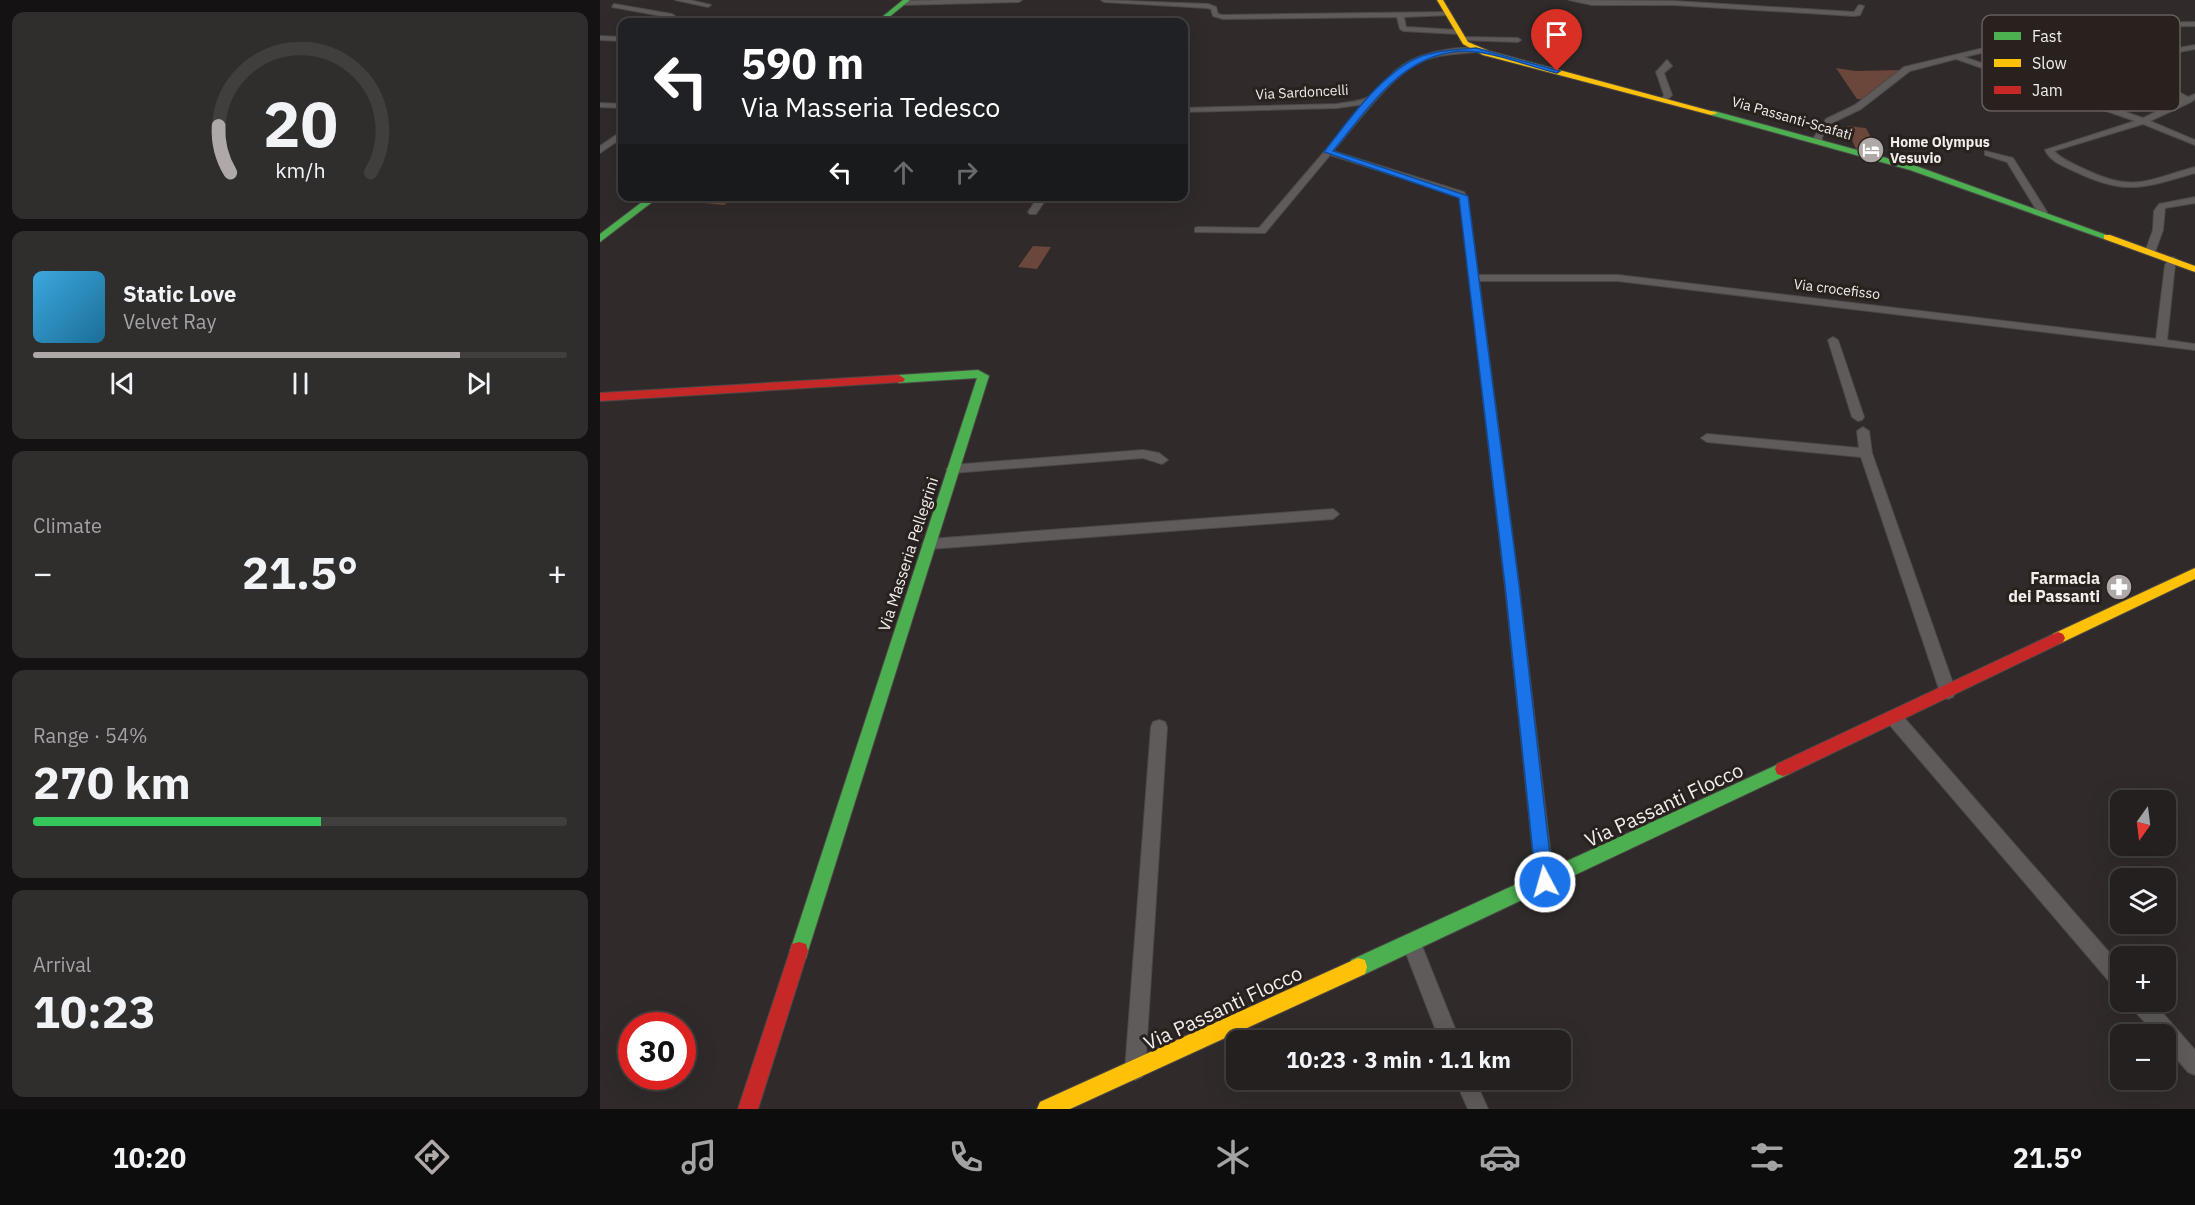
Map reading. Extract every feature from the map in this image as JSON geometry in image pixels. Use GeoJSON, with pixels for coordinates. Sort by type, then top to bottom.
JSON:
{"type":"FeatureCollection","features":[{"type":"Feature","properties":{"kind":"street"},"geometry":{"type":"LineString","coordinates":[[625,0],[610,7],[672,16]]}},
{"type":"Feature","properties":{"kind":"street"},"geometry":{"type":"LineString","coordinates":[[678,0],[708,5]]}},
{"type":"Feature","properties":{"kind":"street"},"geometry":{"type":"LineString","coordinates":[[884,18],[905,1],[1019,0]]}},
{"type":"Feature","properties":{"kind":"street"},"geometry":{"type":"LineString","coordinates":[[1104,0],[1208,6],[1214,8],[1216,16],[1223,17],[1400,15],[1518,40]]}},
{"type":"Feature","properties":{"kind":"street"},"geometry":{"type":"LineString","coordinates":[[1440,0],[1455,27]]}},
{"type":"Feature","properties":{"kind":"street"},"geometry":{"type":"LineString","coordinates":[[1572,0],[1674,3],[1854,14],[1858,14],[1861,6]]}},
{"type":"Feature","properties":{"kind":"street"},"geometry":{"type":"LineString","coordinates":[[1400,15],[1403,29],[1455,27]]}},
{"type":"Feature","properties":{"kind":"street"},"geometry":{"type":"LineString","coordinates":[[2180,24],[2195,24]]}},
{"type":"Feature","properties":{"kind":"street","name":"Via Passanti-Scafati"},"geometry":{"type":"LineString","coordinates":[[1455,27],[1476,50],[1791,135],[1821,139],[1931,174],[2195,269]]}},
{"type":"Feature","properties":{"kind":"street"},"geometry":{"type":"LineString","coordinates":[[600,38],[618,39]]}},
{"type":"Feature","properties":{"kind":"street"},"geometry":{"type":"LineString","coordinates":[[2180,50],[2195,47]]}},
{"type":"Feature","properties":{"kind":"street","name":"Via Sardoncelli"},"geometry":{"type":"LineString","coordinates":[[1188,110],[1337,106],[1360,103],[1376,96],[1403,68],[1422,58],[1439,53],[1476,50]]}},
{"type":"Feature","properties":{"kind":"street"},"geometry":{"type":"LineString","coordinates":[[1821,139],[1907,69],[1982,51]]}},
{"type":"Feature","properties":{"kind":"street"},"geometry":{"type":"LineString","coordinates":[[1956,57],[1982,66]]}},
{"type":"Feature","properties":{"kind":"street"},"geometry":{"type":"LineString","coordinates":[[1665,100],[1668,95],[1660,72],[1668,66],[1667,62]]}},
{"type":"Feature","properties":{"kind":"street"},"geometry":{"type":"LineString","coordinates":[[1198,230],[1262,231],[1376,96]]}},
{"type":"Feature","properties":{"kind":"street"},"geometry":{"type":"LineString","coordinates":[[600,105],[618,106]]}},
{"type":"Feature","properties":{"kind":"street"},"geometry":{"type":"LineString","coordinates":[[1821,139],[1829,122],[1858,107]]}},
{"type":"Feature","properties":{"kind":"street"},"geometry":{"type":"LineString","coordinates":[[2114,111],[2195,142]]}},
{"type":"Feature","properties":{"kind":"street"},"geometry":{"type":"LineString","coordinates":[[2164,111],[2143,121],[2054,146],[2049,152],[2059,160],[2104,183],[2121,187],[2136,187],[2195,170]]}},
{"type":"Feature","properties":{"kind":"street"},"geometry":{"type":"LineString","coordinates":[[600,150],[618,138]]}},
{"type":"Feature","properties":{"kind":"street"},"geometry":{"type":"LineString","coordinates":[[1328,152],[1461,194],[1464,199],[1545,882]]}},
{"type":"Feature","properties":{"kind":"street"},"geometry":{"type":"LineString","coordinates":[[1988,153],[2010,160],[2042,213]]}},
{"type":"Feature","properties":{"kind":"street"},"geometry":{"type":"LineString","coordinates":[[2150,252],[2158,230],[2159,211],[2162,206],[2195,200]]}},
{"type":"Feature","properties":{"kind":"street"},"geometry":{"type":"LineString","coordinates":[[600,239],[649,201]]}},
{"type":"Feature","properties":{"kind":"street"},"geometry":{"type":"LineString","coordinates":[[1033,212],[1041,201]]}},
{"type":"Feature","properties":{"kind":"street"},"geometry":{"type":"LineString","coordinates":[[2162,343],[2170,265],[2173,260]]}},
{"type":"Feature","properties":{"kind":"street","name":"Via crocefisso"},"geometry":{"type":"LineString","coordinates":[[1474,278],[1618,278],[2195,347]]}},
{"type":"Feature","properties":{"kind":"street"},"geometry":{"type":"LineString","coordinates":[[1833,340],[1858,417]]}},
{"type":"Feature","properties":{"kind":"street","name":"Via Masseria Pellegrini"},"geometry":{"type":"LineString","coordinates":[[600,397],[980,374],[983,378],[748,1109]]}},
{"type":"Feature","properties":{"kind":"street"},"geometry":{"type":"LineString","coordinates":[[1863,431],[1866,453],[1948,692]]}},
{"type":"Feature","properties":{"kind":"street"},"geometry":{"type":"LineString","coordinates":[[1707,438],[1866,453]]}},
{"type":"Feature","properties":{"kind":"street"},"geometry":{"type":"LineString","coordinates":[[952,469],[1143,454],[1162,460]]}},
{"type":"Feature","properties":{"kind":"street"},"geometry":{"type":"LineString","coordinates":[[930,541],[1257,514]]}},
{"type":"Feature","properties":{"kind":"street"},"geometry":{"type":"LineString","coordinates":[[930,541],[1333,514]]}},
{"type":"Feature","properties":{"kind":"street","name":"Via Passanti Flocco"},"geometry":{"type":"LineString","coordinates":[[1047,1109],[1545,882],[2195,573]]}},
{"type":"Feature","properties":{"kind":"street"},"geometry":{"type":"LineString","coordinates":[[1894,718],[2110,967]]}},
{"type":"Feature","properties":{"kind":"street"},"geometry":{"type":"LineString","coordinates":[[1135,1070],[1159,727]]}},
{"type":"Feature","properties":{"kind":"street"},"geometry":{"type":"LineString","coordinates":[[1411,943],[1446,1030]]}},
{"type":"Feature","properties":{"kind":"street"},"geometry":{"type":"LineString","coordinates":[[2149,1012],[2195,1065]]}},
{"type":"Feature","properties":{"kind":"street"},"geometry":{"type":"LineString","coordinates":[[1469,1090],[1478,1109]]}},
{"type":"Feature","properties":{"kind":"shaded area"},"geometry":{"type":"Polygon","coordinates":[[[1836,68],[1855,71],[1900,70],[1863,99],[1857,99],[1836,68]]]}},
{"type":"Feature","properties":{"kind":"shaded area"},"geometry":{"type":"Polygon","coordinates":[[[1846,126],[1866,128],[1881,156],[1856,149],[1846,126]]]}},
{"type":"Feature","properties":{"kind":"shaded area"},"geometry":{"type":"Polygon","coordinates":[[[685,201],[730,201],[724,205],[685,201]]]}},
{"type":"Feature","properties":{"kind":"shaded area"},"geometry":{"type":"Polygon","coordinates":[[[1033,246],[1051,247],[1037,269],[1018,267],[1033,246]]]}},
{"type":"Feature","properties":{"kind":"traffic: fast"},"geometry":{"type":"LineString","coordinates":[[884,18],[907,0]]}},
{"type":"Feature","properties":{"kind":"traffic: fast"},"geometry":{"type":"LineString","coordinates":[[1714,113],[1913,168],[2107,237]]}},
{"type":"Feature","properties":{"kind":"traffic: fast"},"geometry":{"type":"LineString","coordinates":[[600,239],[649,201]]}},
{"type":"Feature","properties":{"kind":"traffic: fast"},"geometry":{"type":"LineString","coordinates":[[799,951],[983,376],[978,374],[899,379]]}},
{"type":"Feature","properties":{"kind":"traffic: fast"},"geometry":{"type":"LineString","coordinates":[[1358,967],[1783,769]]}},
{"type":"Feature","properties":{"kind":"traffic: slow"},"geometry":{"type":"LineString","coordinates":[[1440,0],[1465,43],[1486,53],[1714,113]]}},
{"type":"Feature","properties":{"kind":"traffic: slow"},"geometry":{"type":"LineString","coordinates":[[2107,237],[2195,269]]}},
{"type":"Feature","properties":{"kind":"traffic: slow"},"geometry":{"type":"LineString","coordinates":[[2058,638],[2195,573]]}},
{"type":"Feature","properties":{"kind":"traffic: slow"},"geometry":{"type":"LineString","coordinates":[[1047,1109],[1358,967]]}},
{"type":"Feature","properties":{"kind":"traffic: jam"},"geometry":{"type":"LineString","coordinates":[[600,397],[899,379]]}},
{"type":"Feature","properties":{"kind":"traffic: jam"},"geometry":{"type":"LineString","coordinates":[[1783,769],[2058,638]]}},
{"type":"Feature","properties":{"kind":"traffic: jam"},"geometry":{"type":"LineString","coordinates":[[748,1109],[799,951]]}},
{"type":"Feature","properties":{"kind":"place","name":"Home Olympus Vesuvio"},"geometry":{"type":"Point","coordinates":[1871,150]}},
{"type":"Feature","properties":{"kind":"place","name":"Farmacia dei Passanti"},"geometry":{"type":"Point","coordinates":[2119,587]}},
{"type":"Feature","properties":{"kind":"route"},"geometry":{"type":"LineString","coordinates":[[1545,882],[1512,585],[1464,196],[1328,152],[1387,82],[1403,68],[1422,58],[1439,53],[1476,50],[1557,71]]}}]}
